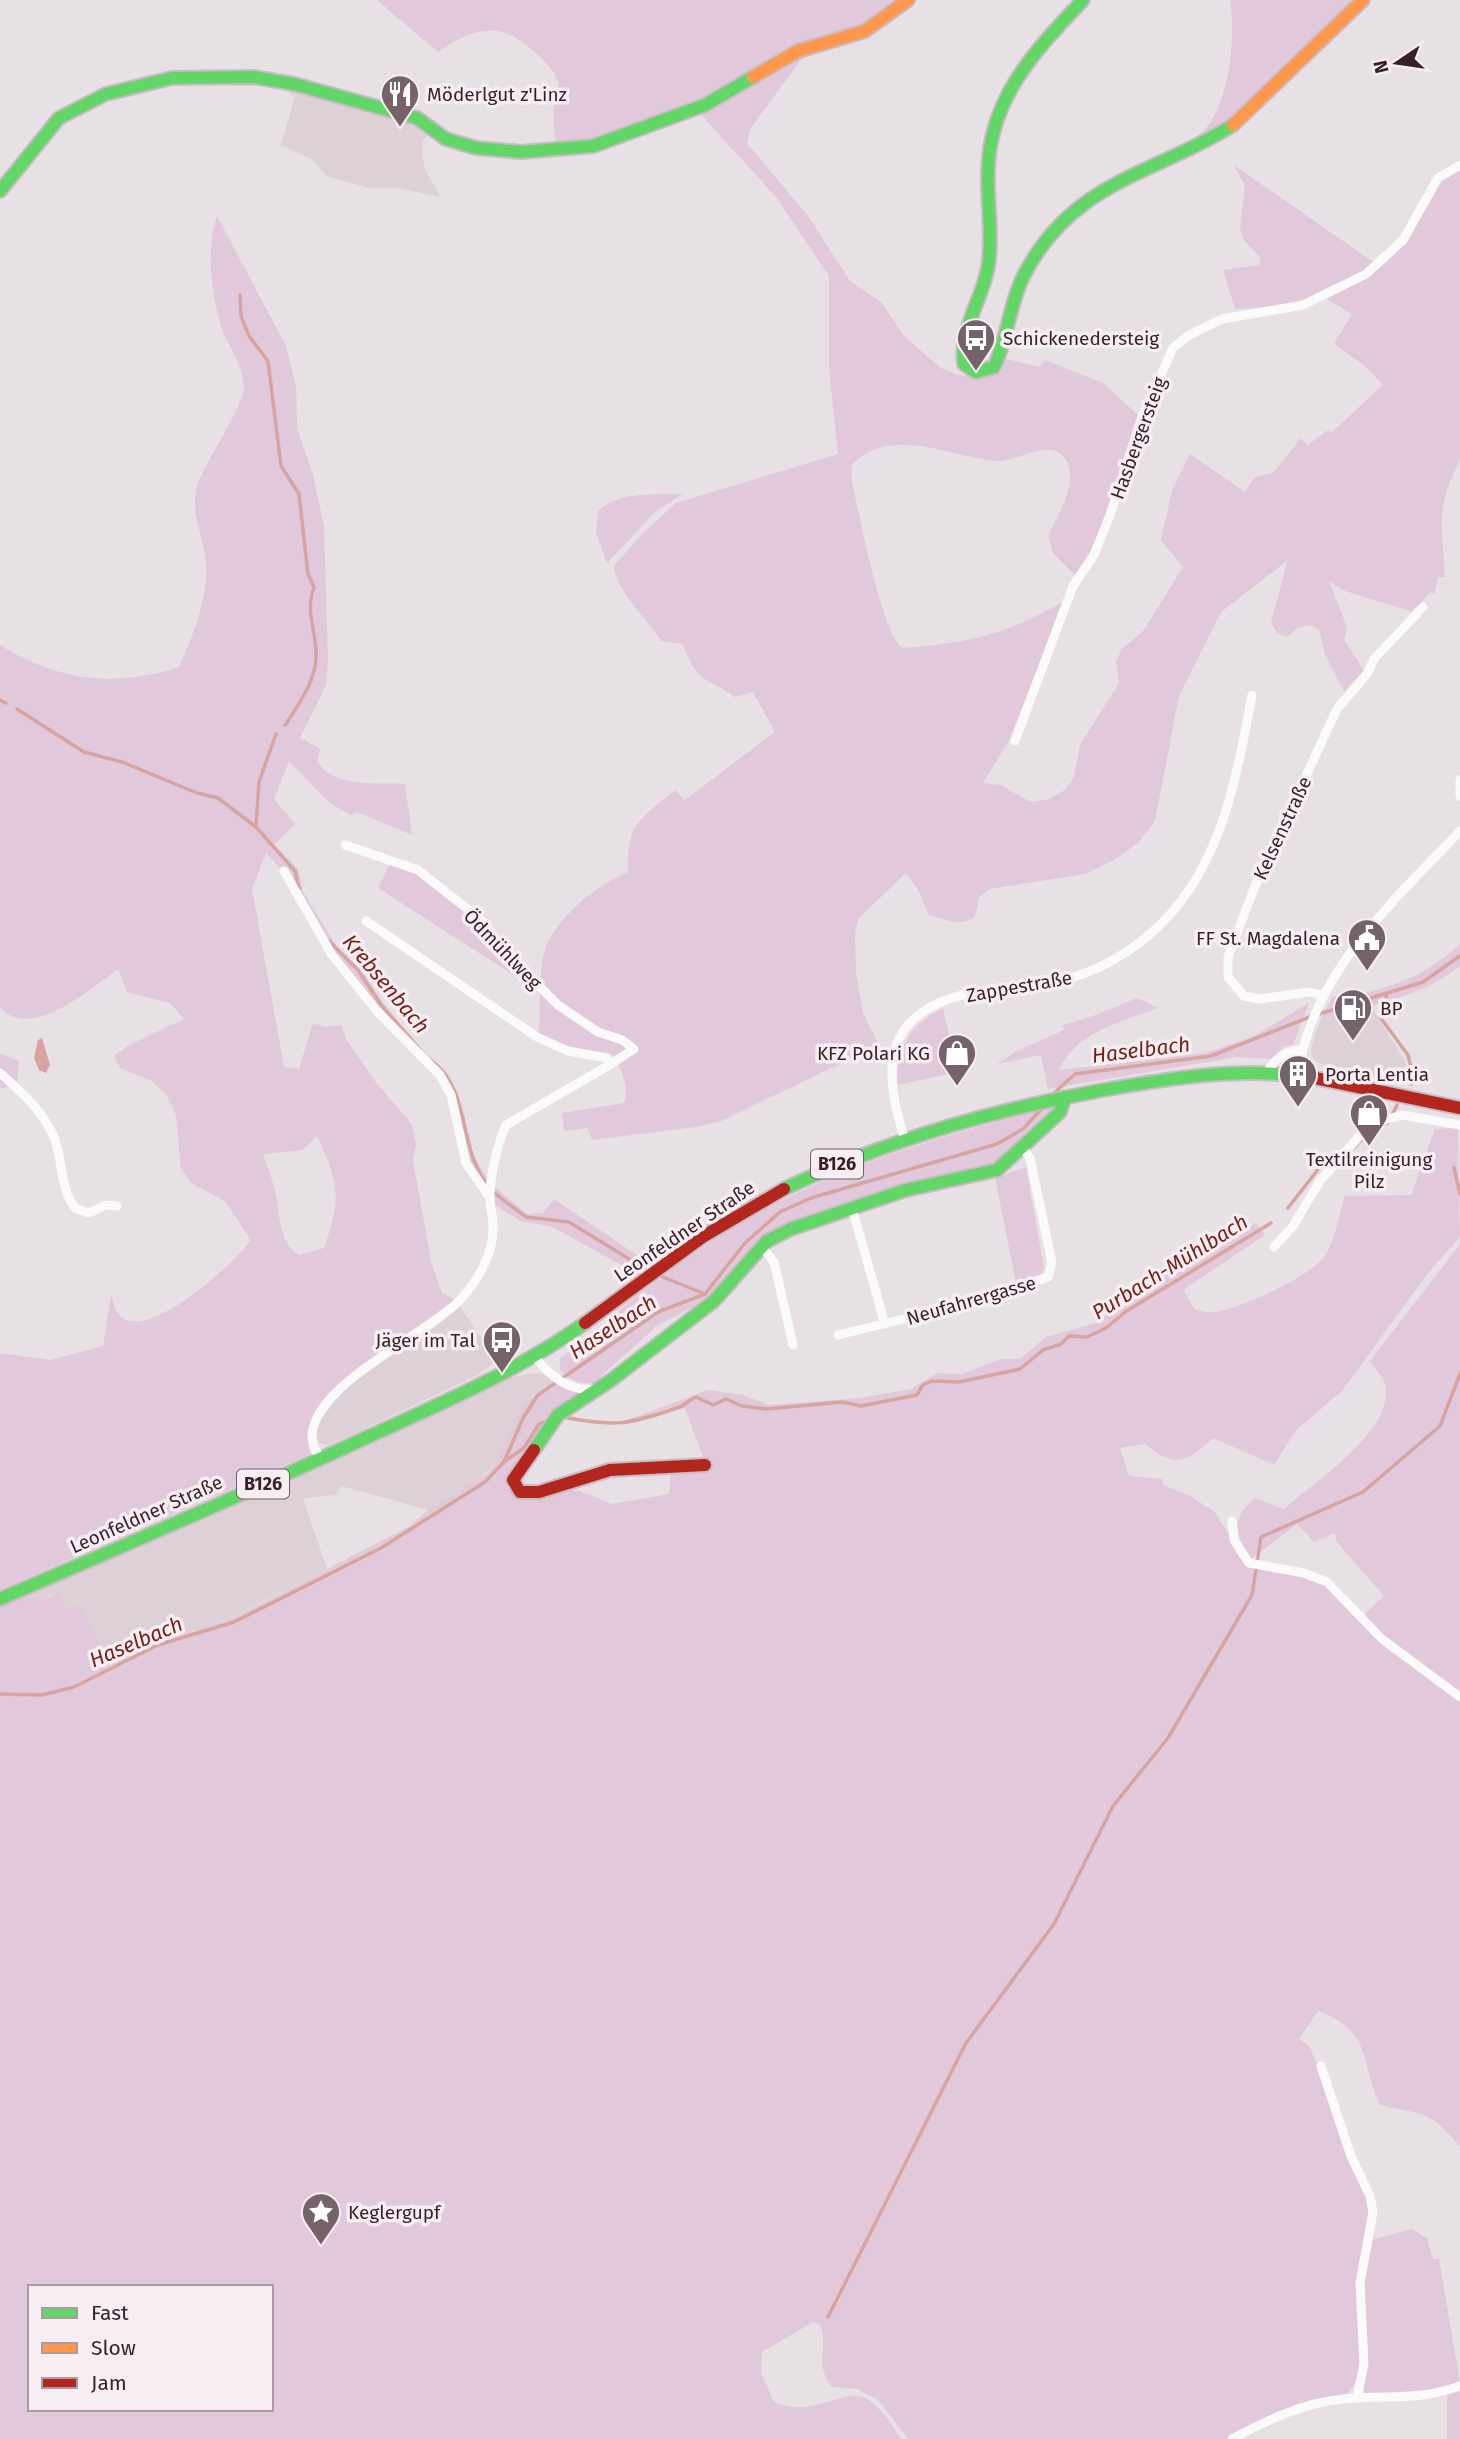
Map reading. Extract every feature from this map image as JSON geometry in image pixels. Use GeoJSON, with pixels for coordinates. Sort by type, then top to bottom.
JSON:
{"type":"FeatureCollection","features":[{"type":"Feature","properties":{"kind":"street"},"geometry":{"type":"LineString","coordinates":[[0,191],[58,118],[106,94],[172,78],[253,77],[294,84],[408,115],[453,142],[487,150],[548,152],[593,146],[705,104],[798,51],[865,31],[908,0]]}},
{"type":"Feature","properties":{"kind":"street"},"geometry":{"type":"LineString","coordinates":[[1083,0],[1021,67],[995,116],[988,159],[990,256],[981,296],[962,347],[964,364],[976,372],[994,367],[1009,312],[1023,277],[1045,243],[1072,213],[1117,180],[1214,136],[1237,122],[1363,0]]}},
{"type":"Feature","properties":{"kind":"street","name":"Hasbergersteig"},"geometry":{"type":"LineString","coordinates":[[1015,741],[1073,586],[1094,555],[1142,417],[1173,348],[1189,335],[1222,319],[1303,304],[1366,274],[1403,240],[1438,178],[1460,165]]}},
{"type":"Feature","properties":{"kind":"street","name":"Kelsenstraße"},"geometry":{"type":"LineString","coordinates":[[1319,1000],[1304,992],[1260,999],[1244,996],[1228,977],[1227,957],[1255,886],[1337,709],[1367,674],[1374,659],[1423,607]]}},
{"type":"Feature","properties":{"kind":"street","name":"Zappestraße"},"geometry":{"type":"LineString","coordinates":[[905,1139],[891,1090],[890,1067],[901,1035],[918,1015],[941,1002],[964,994],[1057,982],[1088,972],[1131,949],[1168,917],[1184,898],[1209,854],[1228,806],[1252,695]]}},
{"type":"Feature","properties":{"kind":"street"},"geometry":{"type":"LineString","coordinates":[[1460,780],[1460,796]]}},
{"type":"Feature","properties":{"kind":"street"},"geometry":{"type":"LineString","coordinates":[[1298,1075],[1306,1031],[1319,1000],[1358,944],[1460,831]]}},
{"type":"Feature","properties":{"kind":"street","name":"Ödmühlweg"},"geometry":{"type":"LineString","coordinates":[[320,1460],[312,1435],[313,1426],[330,1399],[365,1368],[436,1322],[472,1284],[492,1245],[494,1228],[491,1192],[506,1125],[634,1049],[622,1040],[598,1032],[558,1005],[511,958],[474,914],[418,870],[345,845]]}},
{"type":"Feature","properties":{"kind":"street"},"geometry":{"type":"LineString","coordinates":[[284,871],[332,955],[377,1012],[440,1075],[451,1095],[466,1163],[477,1183],[491,1192]]}},
{"type":"Feature","properties":{"kind":"street"},"geometry":{"type":"LineString","coordinates":[[366,921],[537,1037],[568,1051],[606,1058],[611,1064]]}},
{"type":"Feature","properties":{"kind":"street"},"geometry":{"type":"LineString","coordinates":[[1266,1073],[1276,1059],[1289,1051],[1301,1050]]}},
{"type":"Feature","properties":{"kind":"street"},"geometry":{"type":"LineString","coordinates":[[0,1073],[39,1110],[49,1126],[56,1143],[64,1185],[75,1208],[89,1213],[106,1205],[117,1206]]}},
{"type":"Feature","properties":{"kind":"street","name":"Leonfeldner Straße"},"geometry":{"type":"LineString","coordinates":[[0,1599],[320,1460],[535,1356],[715,1228],[766,1198],[836,1164],[905,1139],[1059,1098],[1184,1077],[1266,1073],[1343,1080],[1460,1108]]}},
{"type":"Feature","properties":{"kind":"street"},"geometry":{"type":"LineString","coordinates":[[705,1465],[671,1470],[601,1472],[548,1491],[520,1492],[514,1486],[513,1477],[554,1419],[714,1301],[761,1246],[781,1233],[921,1186],[990,1173],[1002,1166],[1060,1112],[1059,1098]]}},
{"type":"Feature","properties":{"kind":"street"},"geometry":{"type":"LineString","coordinates":[[1274,1247],[1296,1221],[1320,1181],[1367,1126],[1392,1117],[1460,1125]]}},
{"type":"Feature","properties":{"kind":"street","name":"Neufahrergasse"},"geometry":{"type":"LineString","coordinates":[[838,1335],[990,1298],[1050,1275],[1052,1263],[1030,1158],[1023,1147]]}},
{"type":"Feature","properties":{"kind":"street","name":"Neufahrergasse"},"geometry":{"type":"LineString","coordinates":[[852,1208],[885,1324]]}},
{"type":"Feature","properties":{"kind":"street"},"geometry":{"type":"LineString","coordinates":[[761,1246],[774,1262],[793,1345]]}},
{"type":"Feature","properties":{"kind":"street"},"geometry":{"type":"LineString","coordinates":[[535,1356],[553,1376],[572,1387],[594,1390]]}},
{"type":"Feature","properties":{"kind":"street"},"geometry":{"type":"LineString","coordinates":[[1232,1521],[1238,1548],[1244,1558],[1257,1566],[1304,1573],[1327,1582],[1392,1648],[1460,1697]]}},
{"type":"Feature","properties":{"kind":"street"},"geometry":{"type":"LineString","coordinates":[[1321,2066],[1350,2156],[1373,2204],[1360,2283],[1364,2364],[1357,2398]]}},
{"type":"Feature","properties":{"kind":"street"},"geometry":{"type":"LineString","coordinates":[[1232,2439],[1299,2407],[1357,2398],[1416,2398],[1460,2386]]}},
{"type":"Feature","properties":{"kind":"shaded area"},"geometry":{"type":"Polygon","coordinates":[[[377,0],[902,0],[871,23],[799,49],[803,57],[750,129],[747,143],[808,216],[850,281],[881,302],[904,336],[941,368],[957,375],[987,377],[999,369],[1003,358],[1039,367],[1045,360],[1103,383],[1139,416],[1105,519],[1075,575],[1053,553],[1048,536],[1069,486],[1068,465],[1057,451],[1041,450],[997,461],[922,446],[903,445],[868,453],[852,464],[851,478],[879,597],[895,639],[903,648],[987,635],[1025,622],[1064,601],[1009,740],[983,783],[1000,785],[1031,802],[1049,799],[1065,790],[1074,777],[1080,745],[1119,683],[1116,661],[1122,649],[1144,630],[1183,567],[1161,540],[1172,491],[1190,454],[1245,492],[1255,477],[1273,473],[1301,438],[1308,445],[1326,431],[1332,432],[1383,385],[1365,366],[1334,344],[1352,314],[1327,299],[1387,262],[1407,238],[1437,183],[1460,168],[1460,459],[1443,505],[1445,577],[1438,577],[1434,594],[1430,592],[1413,612],[1342,590],[1329,581],[1347,627],[1344,639],[1364,671],[1344,691],[1326,657],[1319,629],[1310,625],[1297,628],[1287,637],[1277,633],[1271,622],[1288,560],[1221,612],[1179,696],[1155,821],[1138,843],[1114,860],[1085,874],[989,889],[979,897],[975,917],[963,922],[952,922],[929,915],[918,890],[906,873],[858,919],[855,932],[856,975],[863,1013],[879,1045],[721,1121],[696,1127],[592,1140],[587,1128],[564,1131],[562,1113],[624,1103],[625,1084],[612,1054],[565,1046],[539,1034],[540,992],[378,888],[390,863],[416,874],[469,912],[540,991],[543,958],[549,940],[567,916],[590,894],[628,872],[630,842],[644,816],[675,790],[685,800],[775,732],[753,692],[734,697],[696,671],[682,644],[661,641],[626,596],[614,566],[641,535],[676,503],[838,454],[829,369],[829,276],[776,197],[694,107],[624,134],[557,148],[554,104],[558,82],[552,70],[535,52],[510,35],[487,31],[464,37],[438,52],[377,0]]]}},
{"type":"Feature","properties":{"kind":"shaded area"},"geometry":{"type":"Polygon","coordinates":[[[1230,0],[1357,0],[1245,112],[1186,144],[1207,127],[1221,100],[1231,49],[1230,0]]]}},
{"type":"Feature","properties":{"kind":"shaded area"},"geometry":{"type":"Polygon","coordinates":[[[291,85],[412,121],[430,133],[423,140],[422,155],[425,170],[441,197],[397,188],[369,188],[327,176],[311,159],[281,145],[295,96],[289,94],[291,85]]]}},
{"type":"Feature","properties":{"kind":"shaded area"},"geometry":{"type":"Polygon","coordinates":[[[1234,165],[1376,264],[1313,298],[1282,306],[1235,309],[1223,270],[1259,265],[1261,258],[1244,240],[1240,229],[1245,186],[1234,165]]]}},
{"type":"Feature","properties":{"kind":"shaded area"},"geometry":{"type":"Polygon","coordinates":[[[217,216],[286,346],[296,386],[297,429],[313,474],[324,527],[328,661],[326,685],[300,738],[321,749],[317,760],[333,776],[356,782],[405,784],[412,835],[357,812],[351,815],[330,803],[289,761],[274,799],[295,824],[274,845],[298,869],[303,892],[337,947],[366,976],[383,1003],[424,1051],[447,1072],[459,1096],[473,1155],[490,1182],[489,1190],[470,1162],[453,1092],[378,1009],[334,953],[281,869],[266,853],[252,889],[284,1067],[299,1069],[313,1023],[325,1027],[341,1025],[346,1039],[377,1084],[412,1124],[416,1144],[413,1160],[431,1262],[442,1293],[456,1300],[422,1328],[345,1378],[328,1394],[316,1412],[309,1432],[310,1454],[0,1590],[0,1353],[50,1360],[103,1346],[111,1295],[119,1315],[132,1321],[149,1319],[190,1297],[228,1265],[251,1240],[225,1201],[191,1183],[181,1168],[176,1115],[166,1094],[152,1081],[120,1068],[114,1056],[129,1045],[184,1019],[170,1003],[127,992],[118,969],[69,1004],[41,1017],[14,1017],[0,1008],[0,645],[43,667],[87,677],[132,677],[179,667],[195,626],[206,583],[205,554],[195,507],[196,491],[238,407],[244,385],[238,362],[221,326],[215,299],[211,270],[217,216]],[[317,1136],[302,1150],[263,1154],[274,1187],[283,1234],[286,1242],[299,1255],[324,1248],[334,1216],[334,1179],[317,1136]]]}},
{"type":"Feature","properties":{"kind":"shaded area"},"geometry":{"type":"Polygon","coordinates":[[[683,494],[656,511],[607,563],[596,533],[598,510],[628,497],[683,494]]]}},
{"type":"Feature","properties":{"kind":"shaded area"},"geometry":{"type":"Polygon","coordinates":[[[1460,944],[1460,966],[1428,986],[1394,1000],[1321,1019],[1333,996],[1367,992],[1401,982],[1433,965],[1460,944]]]}},
{"type":"Feature","properties":{"kind":"shaded area"},"geometry":{"type":"Polygon","coordinates":[[[1137,998],[1158,1008],[1116,1023],[1089,1037],[1067,1057],[1059,1070],[1206,1053],[1254,1036],[1309,1003],[1293,1045],[1284,1046],[1271,1059],[1237,1057],[1048,1089],[1041,1055],[997,1064],[1017,1051],[1064,1030],[1063,1025],[1137,998]]]}},
{"type":"Feature","properties":{"kind":"shaded area","name":"BP"},"geometry":{"type":"Polygon","coordinates":[[[1371,1006],[1404,1060],[1410,1075],[1407,1083],[1321,1064],[1312,1057],[1311,1048],[1321,1019],[1371,1006]]]}},
{"type":"Feature","properties":{"kind":"shaded area"},"geometry":{"type":"Polygon","coordinates":[[[943,1008],[957,1072],[898,1085],[899,1060],[907,1039],[922,1022],[943,1008]]]}},
{"type":"Feature","properties":{"kind":"shaded area"},"geometry":{"type":"Polygon","coordinates":[[[42,1038],[50,1065],[46,1073],[39,1070],[34,1058],[38,1040],[42,1038]]]}},
{"type":"Feature","properties":{"kind":"shaded area"},"geometry":{"type":"Polygon","coordinates":[[[0,1053],[19,1061],[17,1084],[0,1089],[0,1053]]]}},
{"type":"Feature","properties":{"kind":"shaded area"},"geometry":{"type":"Polygon","coordinates":[[[1053,1107],[1019,1145],[990,1166],[881,1193],[772,1230],[759,1239],[708,1299],[657,1326],[601,1376],[604,1380],[580,1382],[560,1370],[560,1358],[601,1331],[612,1316],[663,1277],[733,1228],[787,1198],[898,1152],[1053,1107]]]}},
{"type":"Feature","properties":{"kind":"shaded area"},"geometry":{"type":"Polygon","coordinates":[[[1458,1128],[1460,1237],[1428,1273],[1342,1391],[1296,1430],[1274,1465],[1213,1438],[1196,1453],[1180,1459],[1165,1457],[1145,1444],[1120,1448],[1129,1476],[1162,1479],[1163,1485],[1190,1496],[1215,1512],[1247,1565],[1321,1581],[1389,1650],[1460,1701],[1460,2146],[1440,2125],[1425,2115],[1380,2105],[1362,2049],[1348,2028],[1336,2019],[1318,2011],[1299,2039],[1309,2046],[1323,2078],[1369,2205],[1361,2361],[1357,2381],[1346,2395],[1228,2439],[908,2439],[878,2400],[857,2389],[832,2387],[823,2369],[823,2334],[820,2325],[813,2322],[762,2352],[761,2373],[774,2402],[803,2407],[860,2396],[879,2408],[901,2439],[0,2439],[0,1605],[22,1596],[39,1600],[59,1594],[67,1610],[81,1604],[110,1665],[162,1641],[220,1623],[410,1526],[425,1512],[487,1474],[497,1462],[522,1405],[554,1380],[579,1393],[526,1449],[512,1473],[510,1485],[580,1491],[612,1504],[669,1494],[671,1472],[707,1468],[685,1408],[620,1426],[624,1421],[708,1390],[743,1395],[769,1405],[860,1398],[911,1389],[937,1373],[962,1374],[1001,1359],[1020,1359],[1046,1337],[1096,1323],[1146,1284],[1213,1252],[1256,1223],[1265,1235],[1183,1290],[1194,1309],[1216,1312],[1227,1309],[1276,1290],[1319,1263],[1332,1241],[1345,1196],[1411,1195],[1435,1129],[1458,1128]]]}},
{"type":"Feature","properties":{"kind":"shaded area"},"geometry":{"type":"Polygon","coordinates":[[[1026,1167],[1044,1268],[1041,1274],[1016,1283],[995,1178],[1026,1167]]]}},
{"type":"Feature","properties":{"kind":"shaded area"},"geometry":{"type":"Polygon","coordinates":[[[495,1187],[527,1214],[543,1213],[554,1199],[650,1264],[637,1274],[553,1227],[521,1221],[495,1205],[495,1187]]]}},
{"type":"Feature","properties":{"kind":"shaded area"},"geometry":{"type":"Polygon","coordinates":[[[1460,1244],[1460,1694],[1396,1649],[1364,1615],[1384,1596],[1336,1541],[1335,1533],[1314,1542],[1297,1524],[1250,1560],[1241,1543],[1238,1527],[1242,1513],[1255,1498],[1284,1509],[1332,1470],[1366,1437],[1378,1419],[1385,1401],[1384,1381],[1370,1361],[1460,1244]]]}},
{"type":"Feature","properties":{"kind":"shaded area"},"geometry":{"type":"Polygon","coordinates":[[[459,1306],[497,1360],[478,1375],[370,1426],[329,1445],[319,1443],[315,1433],[318,1423],[343,1391],[376,1364],[423,1337],[459,1306]]]}},
{"type":"Feature","properties":{"kind":"shaded area"},"geometry":{"type":"Polygon","coordinates":[[[538,1373],[554,1380],[531,1397],[497,1462],[474,1484],[429,1510],[341,1486],[336,1495],[303,1498],[327,1569],[220,1623],[162,1641],[110,1665],[81,1605],[67,1611],[51,1595],[39,1600],[22,1596],[509,1377],[538,1373]]]}},
{"type":"Feature","properties":{"kind":"shaded area"},"geometry":{"type":"Polygon","coordinates":[[[1411,2229],[1427,2238],[1433,2259],[1439,2259],[1460,2383],[1431,2393],[1366,2394],[1363,2390],[1362,2287],[1372,2240],[1411,2229]]]}},
{"type":"Feature","properties":{"kind":"shaded area"},"geometry":{"type":"Polygon","coordinates":[[[1460,2389],[1460,2439],[1447,2439],[1447,2393],[1460,2389]]]}},
{"type":"Feature","properties":{"kind":"waterway"},"geometry":{"type":"LineString","coordinates":[[240,295],[241,316],[249,336],[268,361],[281,466],[299,494],[308,574],[314,587],[310,604],[316,651],[314,671],[307,690],[285,725]]}},
{"type":"Feature","properties":{"kind":"waterway","name":"Krebsenbach"},"geometry":{"type":"LineString","coordinates":[[0,700],[6,703]]}},
{"type":"Feature","properties":{"kind":"waterway","name":"Krebsenbach"},"geometry":{"type":"LineString","coordinates":[[17,709],[84,752],[122,762],[197,793],[218,798],[256,827],[295,871],[299,889]]}},
{"type":"Feature","properties":{"kind":"waterway"},"geometry":{"type":"LineString","coordinates":[[256,827],[259,782],[276,734]]}},
{"type":"Feature","properties":{"kind":"waterway","name":"Krebsenbach"},"geometry":{"type":"LineString","coordinates":[[329,941],[358,970],[381,1005],[420,1050]]}},
{"type":"Feature","properties":{"kind":"waterway","name":"Haselbach"},"geometry":{"type":"LineString","coordinates":[[1319,1014],[1423,982],[1460,956]]}},
{"type":"Feature","properties":{"kind":"waterway","name":"Purbach-Mühlbach"},"geometry":{"type":"LineString","coordinates":[[1387,994],[1380,1017],[1408,1055],[1414,1079],[1411,1084]]}},
{"type":"Feature","properties":{"kind":"waterway","name":"Haselbach"},"geometry":{"type":"LineString","coordinates":[[1053,1094],[1075,1074],[1211,1056],[1312,1016]]}},
{"type":"Feature","properties":{"kind":"waterway","name":"Krebsenbach"},"geometry":{"type":"LineString","coordinates":[[430,1060],[443,1072],[452,1086],[478,1171],[488,1186]]}},
{"type":"Feature","properties":{"kind":"waterway","name":"Purbach-Mühlbach"},"geometry":{"type":"LineString","coordinates":[[1392,1115],[1397,1105]]}},
{"type":"Feature","properties":{"kind":"waterway","name":"Haselbach"},"geometry":{"type":"LineString","coordinates":[[0,1694],[42,1695],[74,1687],[158,1645],[234,1622],[381,1548],[485,1482],[504,1462],[523,1418],[538,1395],[658,1312],[705,1294],[745,1243],[780,1212],[811,1198],[997,1144],[1023,1129],[1042,1108]]}},
{"type":"Feature","properties":{"kind":"waterway","name":"Purbach-Mühlbach"},"geometry":{"type":"LineString","coordinates":[[1368,1132],[1389,1122]]}},
{"type":"Feature","properties":{"kind":"waterway","name":"Purbach-Mühlbach"},"geometry":{"type":"LineString","coordinates":[[1350,1152],[1361,1140]]}},
{"type":"Feature","properties":{"kind":"waterway","name":"Purbach-Mühlbach"},"geometry":{"type":"LineString","coordinates":[[1288,1208],[1323,1163],[1336,1158]]}},
{"type":"Feature","properties":{"kind":"waterway"},"geometry":{"type":"LineString","coordinates":[[1454,1168],[1460,1194]]}},
{"type":"Feature","properties":{"kind":"waterway","name":"Krebsenbach"},"geometry":{"type":"LineString","coordinates":[[493,1192],[526,1217],[569,1222],[647,1270]]}},
{"type":"Feature","properties":{"kind":"waterway","name":"Purbach-Mühlbach"},"geometry":{"type":"LineString","coordinates":[[563,1417],[621,1423],[680,1407],[696,1397],[713,1405],[726,1399],[742,1406],[767,1409],[842,1402],[861,1406],[917,1395],[923,1385],[932,1381],[959,1382],[1020,1369],[1043,1350],[1061,1344],[1069,1336],[1087,1337],[1106,1328],[1125,1312],[1271,1223]]}},
{"type":"Feature","properties":{"kind":"waterway","name":"Krebsenbach"},"geometry":{"type":"LineString","coordinates":[[658,1275],[705,1294]]}},
{"type":"Feature","properties":{"kind":"waterway"},"geometry":{"type":"LineString","coordinates":[[828,2317],[966,2043],[1054,1924],[1113,1806],[1168,1738],[1252,1595],[1261,1537],[1363,1492],[1440,1426],[1460,1374]]}},
{"type":"Feature","properties":{"kind":"waterway","name":"Purbach-Mühlbach"},"geometry":{"type":"LineString","coordinates":[[505,1461],[524,1448],[539,1424],[549,1420]]}},
{"type":"Feature","properties":{"kind":"traffic: fast"},"geometry":{"type":"LineString","coordinates":[[1083,0],[1032,57],[1018,77],[997,121],[990,145],[988,172],[988,267],[965,339],[964,364],[976,372],[994,367],[1024,275],[1044,243],[1066,219],[1117,183],[1233,125]]}},
{"type":"Feature","properties":{"kind":"traffic: fast"},"geometry":{"type":"LineString","coordinates":[[0,191],[59,118],[106,94],[172,78],[253,77],[294,84],[417,118],[446,139],[476,148],[521,152],[593,146],[705,105],[753,77]]}},
{"type":"Feature","properties":{"kind":"traffic: fast"},"geometry":{"type":"LineString","coordinates":[[784,1189],[899,1142],[977,1118],[1057,1099],[1206,1075],[1260,1073],[1315,1078]]}},
{"type":"Feature","properties":{"kind":"traffic: fast"},"geometry":{"type":"LineString","coordinates":[[534,1450],[558,1415],[610,1381],[714,1301],[767,1241],[791,1229],[906,1190],[997,1170],[1060,1112],[1065,1097]]}},
{"type":"Feature","properties":{"kind":"traffic: fast"},"geometry":{"type":"LineString","coordinates":[[0,1599],[455,1397],[534,1356],[585,1323]]}},
{"type":"Feature","properties":{"kind":"traffic: slow"},"geometry":{"type":"LineString","coordinates":[[753,77],[798,51],[865,31],[908,0]]}},
{"type":"Feature","properties":{"kind":"traffic: slow"},"geometry":{"type":"LineString","coordinates":[[1233,125],[1363,0]]}},
{"type":"Feature","properties":{"kind":"traffic: jam"},"geometry":{"type":"LineString","coordinates":[[1315,1078],[1460,1108]]}},
{"type":"Feature","properties":{"kind":"traffic: jam"},"geometry":{"type":"LineString","coordinates":[[585,1323],[704,1236],[784,1189]]}},
{"type":"Feature","properties":{"kind":"traffic: jam"},"geometry":{"type":"LineString","coordinates":[[534,1450],[513,1480],[520,1492],[539,1492],[610,1470],[705,1465]]}},
{"type":"Feature","properties":{"kind":"place","name":"Möderlgut z'Linz"},"geometry":{"type":"Point","coordinates":[400,128]}},
{"type":"Feature","properties":{"kind":"place","name":"Schickenedersteig"},"geometry":{"type":"Point","coordinates":[976,372]}},
{"type":"Feature","properties":{"kind":"place","name":"FF St. Magdalena"},"geometry":{"type":"Point","coordinates":[1367,972]}},
{"type":"Feature","properties":{"kind":"place","name":"BP"},"geometry":{"type":"Point","coordinates":[1353,1042]}},
{"type":"Feature","properties":{"kind":"place","name":"KFZ Polari KG"},"geometry":{"type":"Point","coordinates":[957,1087]}},
{"type":"Feature","properties":{"kind":"place","name":"Porta Lentia"},"geometry":{"type":"Point","coordinates":[1298,1108]}},
{"type":"Feature","properties":{"kind":"place","name":"Textilreinigung Pilz"},"geometry":{"type":"Point","coordinates":[1369,1147]}},
{"type":"Feature","properties":{"kind":"place","name":"Jäger im Tal"},"geometry":{"type":"Point","coordinates":[502,1374]}},
{"type":"Feature","properties":{"kind":"place","name":"Keglergupf"},"geometry":{"type":"Point","coordinates":[321,2246]}}]}
